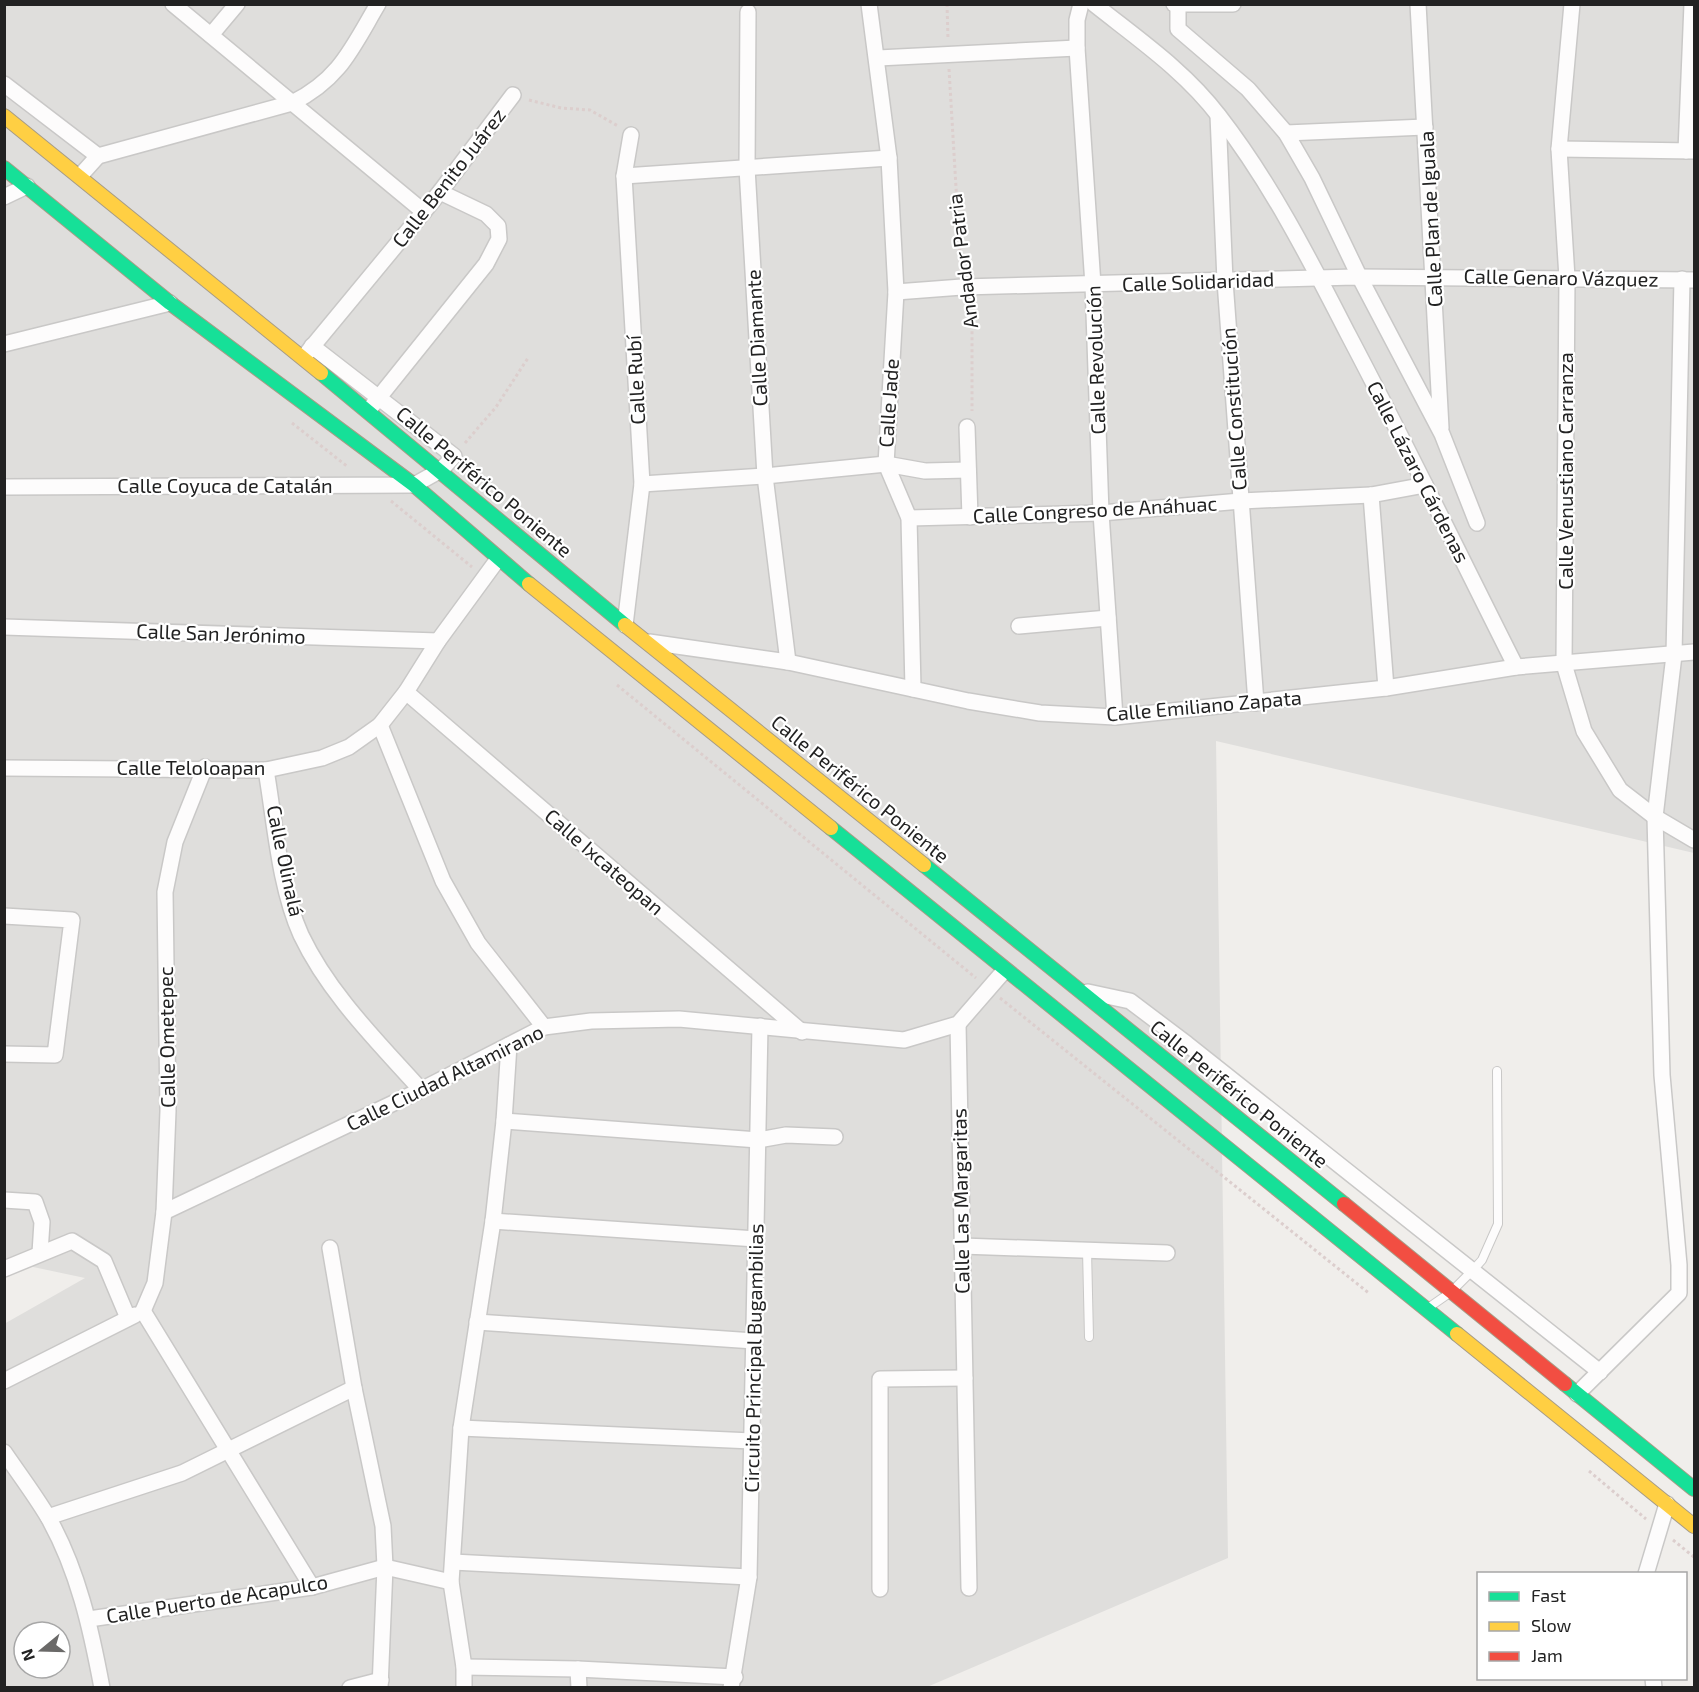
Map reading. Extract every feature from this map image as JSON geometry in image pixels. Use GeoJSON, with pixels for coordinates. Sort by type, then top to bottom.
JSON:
{"type":"FeatureCollection","features":[{"type":"Feature","properties":{"kind":"main road","name":"Calle Periférico Poniente"},"geometry":{"type":"LineString","coordinates":[[8,119],[308,352],[368,411],[645,642],[1082,991],[1695,1489]]}},
{"type":"Feature","properties":{"kind":"main road"},"geometry":{"type":"LineString","coordinates":[[4,168],[170,303],[414,485],[498,559],[1004,971],[1695,1526]]}},
{"type":"Feature","properties":{"kind":"street"},"geometry":{"type":"LineString","coordinates":[[173,4],[424,213]]}},
{"type":"Feature","properties":{"kind":"street"},"geometry":{"type":"LineString","coordinates":[[211,35],[237,4]]}},
{"type":"Feature","properties":{"kind":"street"},"geometry":{"type":"LineString","coordinates":[[80,176],[98,156],[292,103],[314,92],[337,73],[378,4]]}},
{"type":"Feature","properties":{"kind":"street","name":"Calle Jade"},"geometry":{"type":"LineString","coordinates":[[869,4],[878,58],[889,158],[896,292],[886,464],[909,518],[914,689]]}},
{"type":"Feature","properties":{"kind":"street","name":"Calle Revolución"},"geometry":{"type":"LineString","coordinates":[[1081,4],[1077,20],[1077,48],[1093,285],[1101,513],[1116,717]]}},
{"type":"Feature","properties":{"kind":"street","name":"Calle Lázaro Cárdenas"},"geometry":{"type":"LineString","coordinates":[[1094,4],[1181,74],[1218,114],[1256,167],[1319,278],[1515,667]]}},
{"type":"Feature","properties":{"kind":"street"},"geometry":{"type":"LineString","coordinates":[[1233,4],[1176,5],[1178,29],[1248,89],[1287,133],[1442,434],[1477,523]]}},
{"type":"Feature","properties":{"kind":"street","name":"Calle Plan de Iguala"},"geometry":{"type":"LineString","coordinates":[[1418,4],[1435,276],[1442,434]]}},
{"type":"Feature","properties":{"kind":"street","name":"Calle Venustiano Carranza"},"geometry":{"type":"LineString","coordinates":[[1564,664],[1567,278],[1559,149],[1572,4]]}},
{"type":"Feature","properties":{"kind":"street"},"geometry":{"type":"LineString","coordinates":[[1559,149],[1690,151],[1692,4]]}},
{"type":"Feature","properties":{"kind":"street","name":"Calle Diamante"},"geometry":{"type":"LineString","coordinates":[[748,12],[747,168],[765,477],[788,662]]}},
{"type":"Feature","properties":{"kind":"street"},"geometry":{"type":"LineString","coordinates":[[878,58],[1077,48]]}},
{"type":"Feature","properties":{"kind":"street"},"geometry":{"type":"LineString","coordinates":[[4,84],[98,156]]}},
{"type":"Feature","properties":{"kind":"street","name":"Calle Benito Juárez"},"geometry":{"type":"LineString","coordinates":[[308,352],[424,213],[513,95]]}},
{"type":"Feature","properties":{"kind":"street"},"geometry":{"type":"LineString","coordinates":[[8,119],[26,101]]}},
{"type":"Feature","properties":{"kind":"street","name":"Calle Constitución"},"geometry":{"type":"LineString","coordinates":[[1218,114],[1225,281],[1256,703]]}},
{"type":"Feature","properties":{"kind":"street"},"geometry":{"type":"LineString","coordinates":[[1287,133],[1425,127]]}},
{"type":"Feature","properties":{"kind":"street","name":"Calle Rubí"},"geometry":{"type":"LineString","coordinates":[[625,625],[642,484],[624,176],[631,135]]}},
{"type":"Feature","properties":{"kind":"street"},"geometry":{"type":"LineString","coordinates":[[624,176],[889,158]]}},
{"type":"Feature","properties":{"kind":"street"},"geometry":{"type":"LineString","coordinates":[[4,197],[27,186]]}},
{"type":"Feature","properties":{"kind":"street"},"geometry":{"type":"LineString","coordinates":[[368,411],[486,264],[499,239],[498,226],[486,214],[440,192]]}},
{"type":"Feature","properties":{"kind":"street","name":"Calle Genaro Vázquez"},"geometry":{"type":"LineString","coordinates":[[1319,278],[1435,276],[1688,280]]}},
{"type":"Feature","properties":{"kind":"street","name":"Calle Solidaridad"},"geometry":{"type":"LineString","coordinates":[[896,292],[962,287],[1319,278]]}},
{"type":"Feature","properties":{"kind":"street"},"geometry":{"type":"LineString","coordinates":[[1577,1394],[1679,1293],[1662,1075],[1655,817],[1674,655],[1688,280]]}},
{"type":"Feature","properties":{"kind":"street"},"geometry":{"type":"LineString","coordinates":[[4,344],[170,303]]}},
{"type":"Feature","properties":{"kind":"street"},"geometry":{"type":"LineString","coordinates":[[308,352],[379,398],[454,456]]}},
{"type":"Feature","properties":{"kind":"street"},"geometry":{"type":"LineString","coordinates":[[967,427],[970,517]]}},
{"type":"Feature","properties":{"kind":"street","name":"Calle Coyuca de Catalán"},"geometry":{"type":"LineString","coordinates":[[4,487],[414,485],[441,470],[454,456]]}},
{"type":"Feature","properties":{"kind":"street"},"geometry":{"type":"LineString","coordinates":[[642,484],[765,477],[886,464],[925,471],[968,470]]}},
{"type":"Feature","properties":{"kind":"street","name":"Calle Congreso de Anáhuac"},"geometry":{"type":"LineString","coordinates":[[909,518],[1101,513],[1241,501],[1371,495],[1425,485]]}},
{"type":"Feature","properties":{"kind":"street"},"geometry":{"type":"LineString","coordinates":[[1371,495],[1386,688]]}},
{"type":"Feature","properties":{"kind":"street","name":"Calle Teloloapan"},"geometry":{"type":"LineString","coordinates":[[4,768],[205,767],[266,770],[322,758],[349,747],[380,725],[406,692],[438,641],[498,559]]}},
{"type":"Feature","properties":{"kind":"street"},"geometry":{"type":"LineString","coordinates":[[1019,626],[1108,618]]}},
{"type":"Feature","properties":{"kind":"street","name":"Calle San Jerónimo"},"geometry":{"type":"LineString","coordinates":[[4,627],[438,641]]}},
{"type":"Feature","properties":{"kind":"street","name":"Calle Emiliano Zapata"},"geometry":{"type":"LineString","coordinates":[[645,642],[788,662],[968,701],[1040,713],[1116,717],[1386,688],[1515,667],[1695,652]]}},
{"type":"Feature","properties":{"kind":"street"},"geometry":{"type":"LineString","coordinates":[[1564,664],[1584,731],[1620,790],[1655,817],[1695,840]]}},
{"type":"Feature","properties":{"kind":"street","name":"Calle Ixcateopan"},"geometry":{"type":"LineString","coordinates":[[406,692],[802,1032]]}},
{"type":"Feature","properties":{"kind":"street"},"geometry":{"type":"LineString","coordinates":[[380,725],[443,881],[478,943],[544,1027]]}},
{"type":"Feature","properties":{"kind":"street","name":"Calle Ometepec"},"geometry":{"type":"LineString","coordinates":[[143,1311],[155,1283],[164,1212],[168,1111],[165,892],[176,842],[205,767]]}},
{"type":"Feature","properties":{"kind":"street","name":"Calle Olinalá"},"geometry":{"type":"LineString","coordinates":[[266,770],[283,873],[301,934],[345,1005],[421,1090]]}},
{"type":"Feature","properties":{"kind":"street"},"geometry":{"type":"LineString","coordinates":[[4,916],[72,920],[55,1055],[4,1054]]}},
{"type":"Feature","properties":{"kind":"street"},"geometry":{"type":"LineString","coordinates":[[958,1024],[1004,971]]}},
{"type":"Feature","properties":{"kind":"street"},"geometry":{"type":"LineString","coordinates":[[1082,991],[1130,1001],[1255,1096],[1600,1372]]}},
{"type":"Feature","properties":{"kind":"street","name":"Calle Ciudad Altamirano"},"geometry":{"type":"LineString","coordinates":[[164,1212],[421,1090],[544,1027],[591,1021],[679,1019],[904,1040],[958,1024]]}},
{"type":"Feature","properties":{"kind":"street","name":"Calle Las Margaritas"},"geometry":{"type":"LineString","coordinates":[[958,1024],[969,1588]]}},
{"type":"Feature","properties":{"kind":"street","name":"Circuito Principal Bugambilias"},"geometry":{"type":"LineString","coordinates":[[733,1682],[749,1577],[760,1026]]}},
{"type":"Feature","properties":{"kind":"street"},"geometry":{"type":"LineString","coordinates":[[464,1688],[464,1667],[451,1582],[461,1428],[493,1221],[504,1121],[508,1045]]}},
{"type":"Feature","properties":{"kind":"street"},"geometry":{"type":"LineString","coordinates":[[504,1121],[758,1140],[786,1135],[836,1137]]}},
{"type":"Feature","properties":{"kind":"street"},"geometry":{"type":"LineString","coordinates":[[4,1200],[35,1202],[42,1222],[40,1253]]}},
{"type":"Feature","properties":{"kind":"street"},"geometry":{"type":"LineString","coordinates":[[493,1221],[756,1239]]}},
{"type":"Feature","properties":{"kind":"street"},"geometry":{"type":"LineString","coordinates":[[4,1269],[72,1241],[104,1261],[128,1318]]}},
{"type":"Feature","properties":{"kind":"street"},"geometry":{"type":"LineString","coordinates":[[962,1246],[1167,1253]]}},
{"type":"Feature","properties":{"kind":"street"},"geometry":{"type":"LineString","coordinates":[[330,1248],[354,1388],[383,1526],[385,1567],[381,1684],[350,1688]]}},
{"type":"Feature","properties":{"kind":"street"},"geometry":{"type":"LineString","coordinates":[[4,1382],[143,1311],[312,1587]]}},
{"type":"Feature","properties":{"kind":"street"},"geometry":{"type":"LineString","coordinates":[[477,1322],[754,1341]]}},
{"type":"Feature","properties":{"kind":"street"},"geometry":{"type":"LineString","coordinates":[[880,1590],[880,1379],[965,1378]]}},
{"type":"Feature","properties":{"kind":"street"},"geometry":{"type":"LineString","coordinates":[[48,1517],[182,1473],[354,1388]]}},
{"type":"Feature","properties":{"kind":"street"},"geometry":{"type":"LineString","coordinates":[[461,1428],[752,1441]]}},
{"type":"Feature","properties":{"kind":"street"},"geometry":{"type":"LineString","coordinates":[[4,1452],[48,1517],[69,1561],[89,1619],[102,1688]]}},
{"type":"Feature","properties":{"kind":"street"},"geometry":{"type":"LineString","coordinates":[[1647,1572],[1667,1504]]}},
{"type":"Feature","properties":{"kind":"street"},"geometry":{"type":"LineString","coordinates":[[453,1562],[749,1577]]}},
{"type":"Feature","properties":{"kind":"street","name":"Calle Puerto de Acapulco"},"geometry":{"type":"LineString","coordinates":[[89,1619],[312,1587],[385,1567],[451,1582]]}},
{"type":"Feature","properties":{"kind":"street"},"geometry":{"type":"LineString","coordinates":[[464,1667],[578,1669],[733,1682]]}},
{"type":"Feature","properties":{"kind":"street"},"geometry":{"type":"LineString","coordinates":[[578,1669],[579,1688]]}},
{"type":"Feature","properties":{"kind":"lane"},"geometry":{"type":"LineString","coordinates":[[1427,1309],[1451,1292],[1482,1260],[1498,1224],[1497,1071]]}},
{"type":"Feature","properties":{"kind":"lane"},"geometry":{"type":"LineString","coordinates":[[1087,1250],[1089,1337]]}},
{"type":"Feature","properties":{"kind":"path","name":"Andador Patria"},"geometry":{"type":"LineString","coordinates":[[947,4],[952,160],[962,287],[972,317],[973,409],[967,427]]}},
{"type":"Feature","properties":{"kind":"path","name":"Calle Benito Juárez"},"geometry":{"type":"LineString","coordinates":[[513,95],[561,108],[590,110],[631,135]]}},
{"type":"Feature","properties":{"kind":"path"},"geometry":{"type":"LineString","coordinates":[[454,456],[496,407],[528,358]]}},
{"type":"Feature","properties":{"kind":"path"},"geometry":{"type":"LineString","coordinates":[[287,419],[485,577]]}},
{"type":"Feature","properties":{"kind":"path"},"geometry":{"type":"LineString","coordinates":[[613,682],[989,989],[1372,1295]]}},
{"type":"Feature","properties":{"kind":"path"},"geometry":{"type":"LineString","coordinates":[[1586,1468],[1695,1557]]}},
{"type":"Feature","properties":{"kind":"shaded area"},"geometry":{"type":"Polygon","coordinates":[[[5,5],[1694,5],[1694,853],[1216,741],[1228,1558],[927,1687],[5,1687],[4,1324],[85,1278],[5,1261],[5,5]]]}},
{"type":"Feature","properties":{"kind":"traffic: fast"},"geometry":{"type":"LineString","coordinates":[[4,168],[170,303],[414,485],[529,584]]}},
{"type":"Feature","properties":{"kind":"traffic: fast"},"geometry":{"type":"LineString","coordinates":[[321,373],[625,625]]}},
{"type":"Feature","properties":{"kind":"traffic: fast"},"geometry":{"type":"LineString","coordinates":[[831,828],[1457,1334]]}},
{"type":"Feature","properties":{"kind":"traffic: fast"},"geometry":{"type":"LineString","coordinates":[[924,865],[1344,1204]]}},
{"type":"Feature","properties":{"kind":"traffic: fast"},"geometry":{"type":"LineString","coordinates":[[1565,1384],[1694,1489]]}},
{"type":"Feature","properties":{"kind":"traffic: slow"},"geometry":{"type":"LineString","coordinates":[[4,116],[321,373]]}},
{"type":"Feature","properties":{"kind":"traffic: slow"},"geometry":{"type":"LineString","coordinates":[[529,584],[831,828]]}},
{"type":"Feature","properties":{"kind":"traffic: slow"},"geometry":{"type":"LineString","coordinates":[[625,625],[924,865]]}},
{"type":"Feature","properties":{"kind":"traffic: slow"},"geometry":{"type":"LineString","coordinates":[[1457,1334],[1694,1526]]}},
{"type":"Feature","properties":{"kind":"traffic: jam"},"geometry":{"type":"LineString","coordinates":[[1344,1204],[1565,1384]]}}]}
